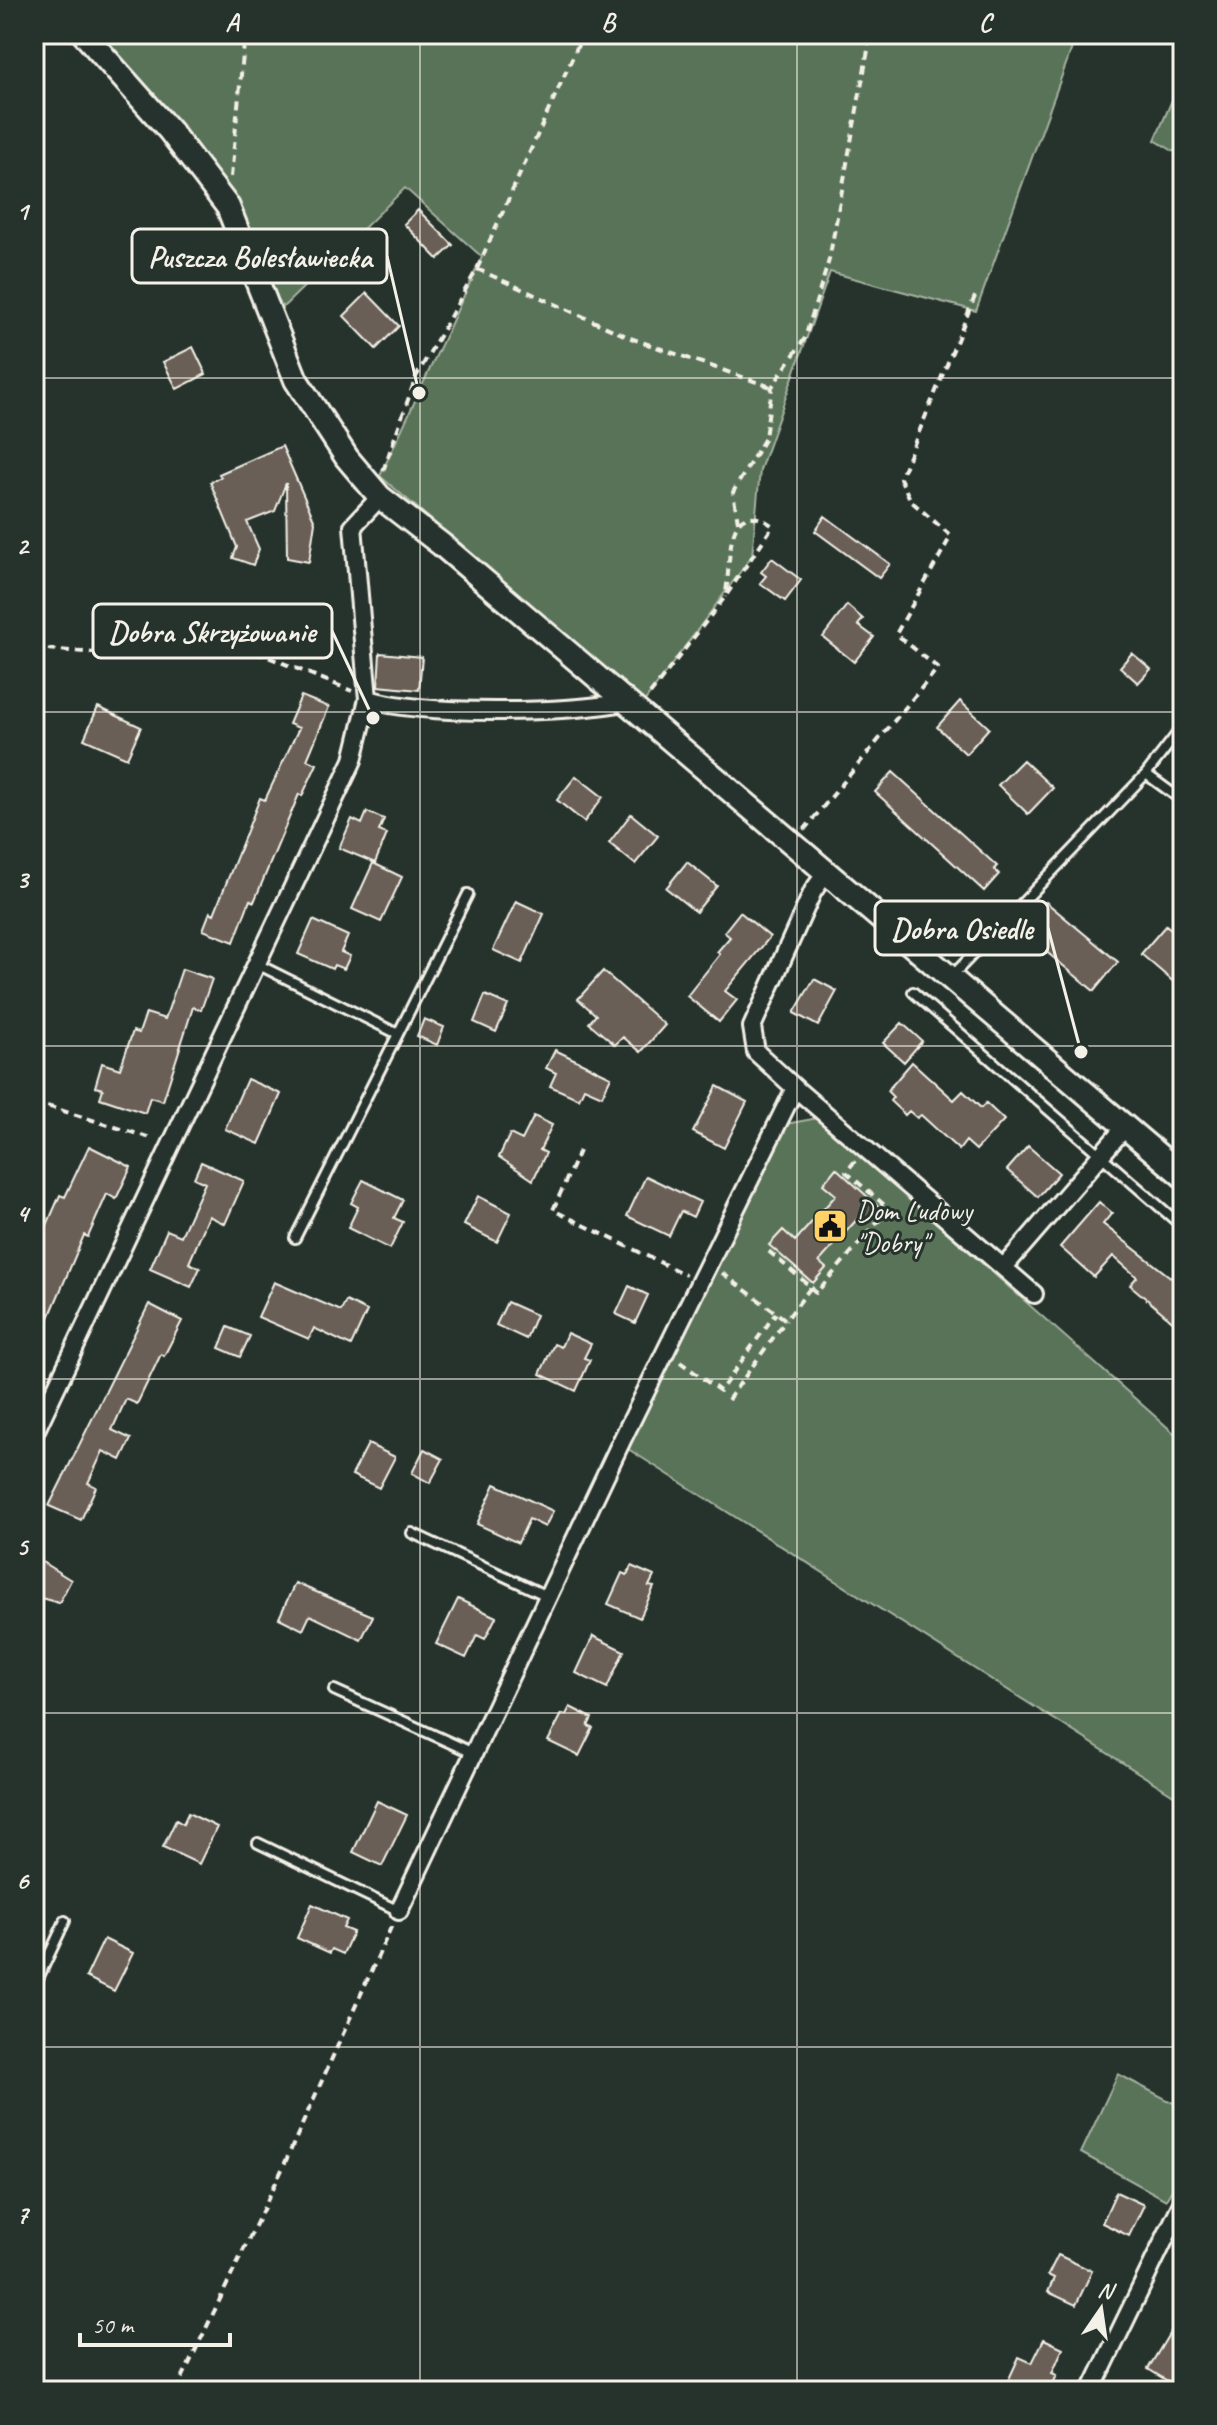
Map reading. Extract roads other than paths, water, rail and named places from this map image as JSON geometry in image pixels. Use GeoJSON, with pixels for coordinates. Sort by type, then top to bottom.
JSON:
{"type":"FeatureCollection","features":[{"type":"Feature","properties":{"kind":"main road"},"geometry":{"type":"LineString","coordinates":[[84,34],[170,131],[228,207],[296,380],[347,458],[380,497],[1183,1176]]}},
{"type":"Feature","properties":{"kind":"street"},"geometry":{"type":"LineString","coordinates":[[34,1434],[353,760],[368,699],[353,526],[380,497]]}},
{"type":"Feature","properties":{"kind":"street"},"geometry":{"type":"LineString","coordinates":[[368,699],[390,705],[474,709],[630,707]]}},
{"type":"Feature","properties":{"kind":"street"},"geometry":{"type":"LineString","coordinates":[[826,873],[813,891],[752,1027],[756,1052],[1034,1294]]}},
{"type":"Feature","properties":{"kind":"street"},"geometry":{"type":"LineString","coordinates":[[399,1911],[664,1352],[795,1088]]}},
{"type":"Feature","properties":{"kind":"street"},"geometry":{"type":"LineString","coordinates":[[1004,1267],[1126,1126]]}},
{"type":"Feature","properties":{"kind":"street"},"geometry":{"type":"LineString","coordinates":[[1091,2391],[1183,2201]]}},
{"type":"Feature","properties":{"kind":"lane"},"geometry":{"type":"LineString","coordinates":[[949,979],[1146,774],[1180,730]]}},
{"type":"Feature","properties":{"kind":"lane"},"geometry":{"type":"LineString","coordinates":[[1146,774],[1183,801]]}},
{"type":"Feature","properties":{"kind":"lane"},"geometry":{"type":"LineString","coordinates":[[295,1238],[468,894]]}},
{"type":"Feature","properties":{"kind":"lane"},"geometry":{"type":"LineString","coordinates":[[257,964],[398,1034]]}},
{"type":"Feature","properties":{"kind":"lane"},"geometry":{"type":"LineString","coordinates":[[913,992],[1183,1227]]}},
{"type":"Feature","properties":{"kind":"lane"},"geometry":{"type":"LineString","coordinates":[[412,1533],[548,1597]]}},
{"type":"Feature","properties":{"kind":"lane"},"geometry":{"type":"LineString","coordinates":[[334,1690],[473,1753]]}},
{"type":"Feature","properties":{"kind":"lane"},"geometry":{"type":"LineString","coordinates":[[258,1843],[399,1911]]}},
{"type":"Feature","properties":{"kind":"lane"},"geometry":{"type":"LineString","coordinates":[[34,1987],[65,1921]]}},
{"type":"Feature","properties":{"kind":"place","name":"Puszcza Bolesławiecka"},"geometry":{"type":"Point","coordinates":[419,393]}},
{"type":"Feature","properties":{"kind":"place","name":"Dobra Skrzyżowanie"},"geometry":{"type":"Point","coordinates":[373,718]}},
{"type":"Feature","properties":{"kind":"place","name":"Dobra Osiedle"},"geometry":{"type":"Point","coordinates":[1081,1052]}},
{"type":"Feature","properties":{"kind":"place","name":"Dom Ludowy \"Dobry\""},"geometry":{"type":"Point","coordinates":[830,1226]}}]}
